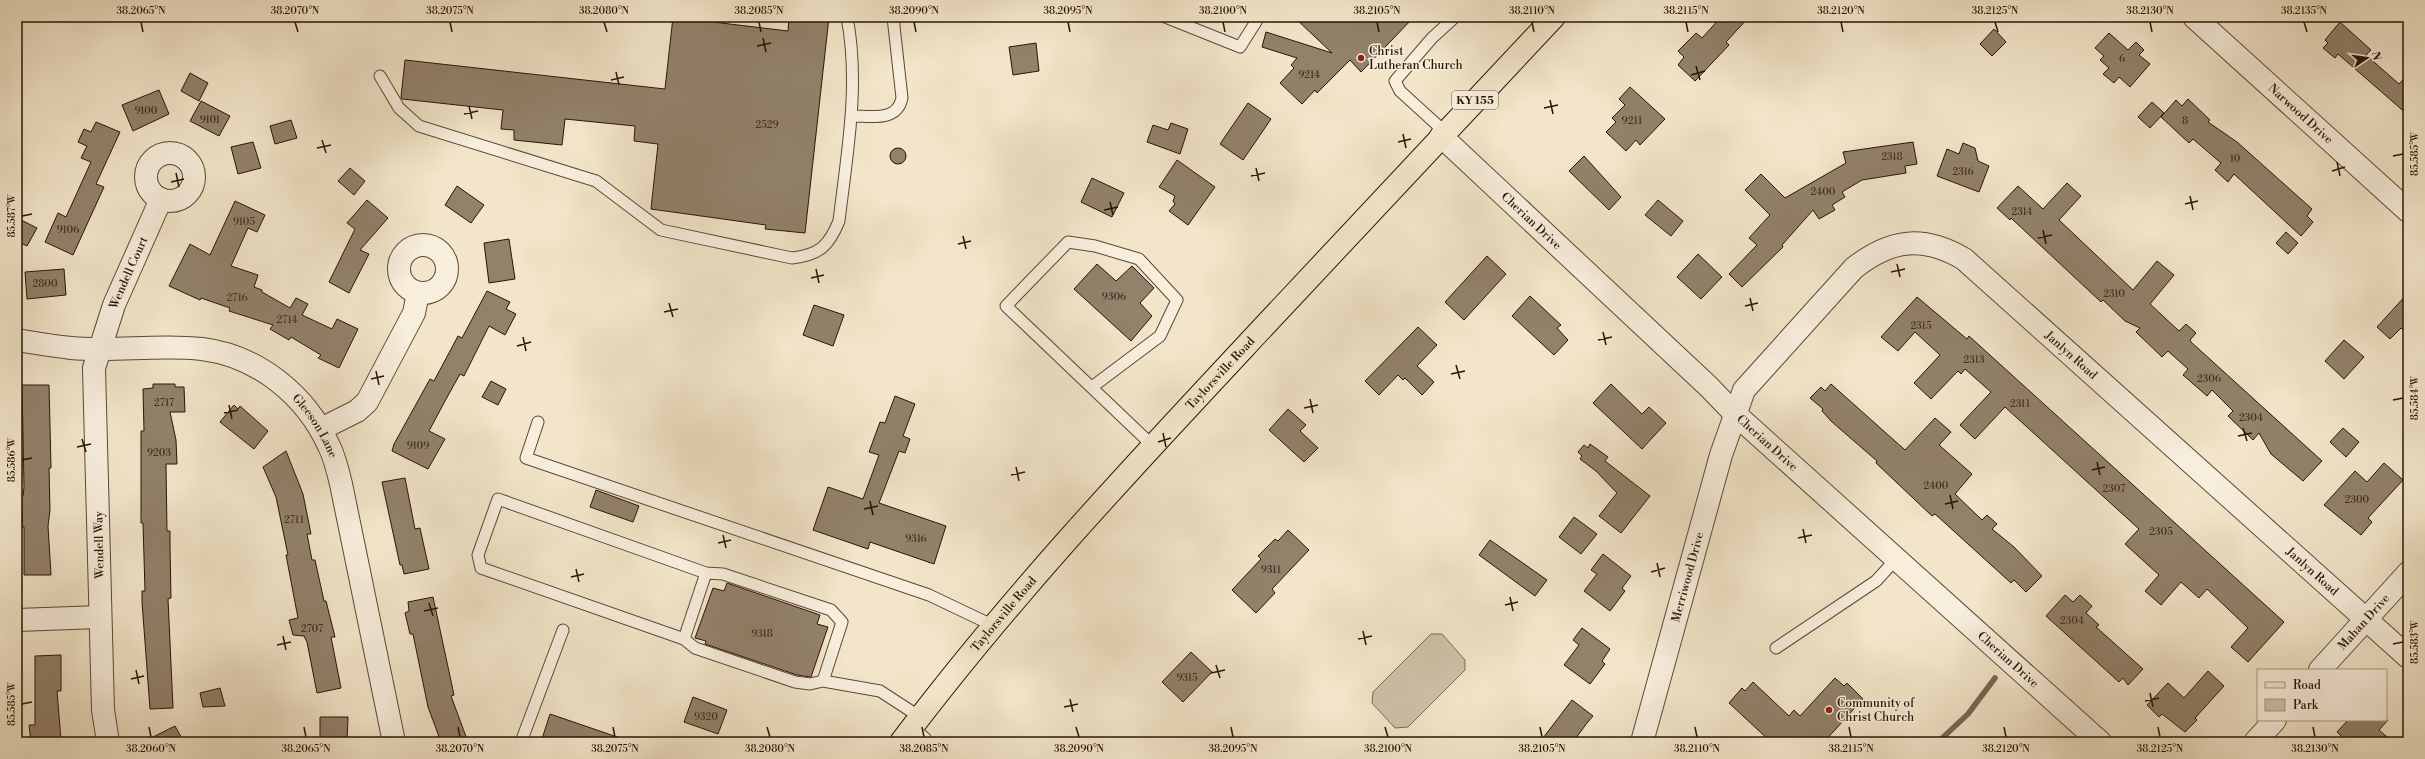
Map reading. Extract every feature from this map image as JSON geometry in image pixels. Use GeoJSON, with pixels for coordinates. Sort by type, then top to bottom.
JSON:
{"type":"FeatureCollection","features":[{"type":"Feature","properties":{"kind":"main road","name":"Taylorsville Road"},"geometry":{"type":"LineString","coordinates":[[913,733],[994,626],[1153,446],[1554,17]]}},
{"type":"Feature","properties":{"kind":"street","name":"Narwood Drive"},"geometry":{"type":"LineString","coordinates":[[2194,17],[2408,211]]}},
{"type":"Feature","properties":{"kind":"street","name":"Cherian Drive"},"geometry":{"type":"LineString","coordinates":[[1443,134],[1709,387],[1734,413],[2100,742]]}},
{"type":"Feature","properties":{"kind":"street","name":"Wendell Court"},"geometry":{"type":"LineString","coordinates":[[101,349],[114,305],[161,199]]}},
{"type":"Feature","properties":{"kind":"street","name":"Janlyn Road"},"geometry":{"type":"LineString","coordinates":[[1734,413],[1744,390],[1854,268],[1869,256],[1900,244],[1923,243],[1937,246],[1964,259],[1986,277],[2408,657]]}},
{"type":"Feature","properties":{"kind":"street"},"geometry":{"type":"LineString","coordinates":[[321,429],[357,411],[367,402],[414,313],[418,293]]}},
{"type":"Feature","properties":{"kind":"street","name":"Gleeson Lane"},"geometry":{"type":"LineString","coordinates":[[17,340],[71,348],[201,349],[239,358],[262,369],[288,388],[312,414],[330,447],[341,484],[394,742]]}},
{"type":"Feature","properties":{"kind":"street","name":"Wendell Way"},"geometry":{"type":"LineString","coordinates":[[101,349],[94,368],[103,710],[108,742]]}},
{"type":"Feature","properties":{"kind":"street","name":"Merriwood Drive"},"geometry":{"type":"LineString","coordinates":[[1642,742],[1734,413]]}},
{"type":"Feature","properties":{"kind":"street","name":"Mahan Drive"},"geometry":{"type":"LineString","coordinates":[[2321,669],[2408,573]]}},
{"type":"Feature","properties":{"kind":"street"},"geometry":{"type":"LineString","coordinates":[[17,620],[100,617]]}},
{"type":"Feature","properties":{"kind":"street"},"geometry":{"type":"LineString","coordinates":[[2255,742],[2274,721]]}},
{"type":"Feature","properties":{"kind":"lane"},"geometry":{"type":"LineString","coordinates":[[380,76],[399,108],[419,126],[596,181],[661,230],[792,258],[810,256],[832,238],[839,221],[854,97],[853,46],[847,17]]}},
{"type":"Feature","properties":{"kind":"lane"},"geometry":{"type":"LineString","coordinates":[[852,116],[892,115],[900,108],[902,98],[893,17]]}},
{"type":"Feature","properties":{"kind":"lane"},"geometry":{"type":"LineString","coordinates":[[1165,17],[1240,47],[1259,17]]}},
{"type":"Feature","properties":{"kind":"lane"},"geometry":{"type":"LineString","coordinates":[[1443,134],[1400,91],[1396,81],[1432,38],[1455,17]]}},
{"type":"Feature","properties":{"kind":"lane"},"geometry":{"type":"LineString","coordinates":[[1092,387],[1160,336],[1177,300],[1138,259],[1095,246],[1068,242],[1006,306],[1153,446]]}},
{"type":"Feature","properties":{"kind":"lane"},"geometry":{"type":"LineString","coordinates":[[538,422],[526,458],[929,595],[994,626]]}},
{"type":"Feature","properties":{"kind":"lane"},"geometry":{"type":"LineString","coordinates":[[823,681],[842,622],[831,610],[723,574],[706,573],[498,499],[478,555],[481,568],[684,639],[694,648],[795,682],[810,684],[823,681],[880,691],[913,733]]}},
{"type":"Feature","properties":{"kind":"lane"},"geometry":{"type":"LineString","coordinates":[[1776,648],[1876,581],[1896,558]]}},
{"type":"Feature","properties":{"kind":"lane"},"geometry":{"type":"LineString","coordinates":[[684,639],[706,573]]}},
{"type":"Feature","properties":{"kind":"lane"},"geometry":{"type":"LineString","coordinates":[[521,742],[563,630]]}},
{"type":"Feature","properties":{"kind":"green space"},"geometry":{"type":"Polygon","coordinates":[[[1431,634],[1442,634],[1465,660],[1465,670],[1408,727],[1395,728],[1372,703],[1373,692],[1431,634]]]}},
{"type":"Feature","properties":{"kind":"building"},"geometry":{"type":"Polygon","coordinates":[[[673,17],[714,17],[713,22],[788,31],[789,17],[829,17],[805,233],[765,229],[766,225],[651,209],[658,144],[634,141],[635,126],[565,119],[562,145],[514,140],[514,130],[501,129],[503,110],[402,99],[401,97],[405,60],[665,89],[673,17]]]}},
{"type":"Feature","properties":{"kind":"building"},"geometry":{"type":"Polygon","coordinates":[[[1294,17],[1414,17],[1361,72],[1350,60],[1317,93],[1315,90],[1302,104],[1280,83],[1294,68],[1291,65],[1297,58],[1262,47],[1266,32],[1332,53],[1294,17]]]}},
{"type":"Feature","properties":{"kind":"building"},"geometry":{"type":"Polygon","coordinates":[[[1721,17],[1749,17],[1726,42],[1729,45],[1695,81],[1678,65],[1684,57],[1678,51],[1696,33],[1702,38],[1721,17]]]}},
{"type":"Feature","properties":{"kind":"building"},"geometry":{"type":"Polygon","coordinates":[[[2340,22],[2371,50],[2366,55],[2399,84],[2408,74],[2408,115],[2338,54],[2335,58],[2323,48],[2328,43],[2325,40],[2340,22]]]}},
{"type":"Feature","properties":{"kind":"building"},"geometry":{"type":"Polygon","coordinates":[[[1994,29],[2006,42],[1992,56],[1980,44],[1994,29]]]}},
{"type":"Feature","properties":{"kind":"building"},"geometry":{"type":"Polygon","coordinates":[[[2109,33],[2128,50],[2136,42],[2144,50],[2139,55],[2150,64],[2130,87],[2119,77],[2114,83],[2103,74],[2109,68],[2100,60],[2104,56],[2095,48],[2109,33]]]}},
{"type":"Feature","properties":{"kind":"building"},"geometry":{"type":"Polygon","coordinates":[[[1036,43],[1039,71],[1013,75],[1009,47],[1036,43]]]}},
{"type":"Feature","properties":{"kind":"building"},"geometry":{"type":"Polygon","coordinates":[[[190,73],[208,83],[199,101],[181,91],[190,73]]]}},
{"type":"Feature","properties":{"kind":"building"},"geometry":{"type":"Polygon","coordinates":[[[1630,87],[1665,119],[1640,145],[1636,140],[1626,151],[1606,132],[1616,122],[1612,118],[1625,105],[1619,99],[1630,87]]]}},
{"type":"Feature","properties":{"kind":"building"},"geometry":{"type":"Polygon","coordinates":[[[159,90],[169,114],[133,131],[122,105],[159,90]]]}},
{"type":"Feature","properties":{"kind":"building"},"geometry":{"type":"Polygon","coordinates":[[[2188,99],[2210,120],[2208,122],[2237,142],[2312,209],[2307,216],[2313,222],[2301,236],[2234,174],[2228,182],[2215,170],[2221,163],[2193,139],[2189,143],[2161,117],[2176,100],[2182,106],[2188,99]]]}},
{"type":"Feature","properties":{"kind":"building"},"geometry":{"type":"Polygon","coordinates":[[[201,101],[230,116],[219,136],[190,121],[201,101]]]}},
{"type":"Feature","properties":{"kind":"building"},"geometry":{"type":"Polygon","coordinates":[[[2152,102],[2164,113],[2150,128],[2138,117],[2152,102]]]}},
{"type":"Feature","properties":{"kind":"building"},"geometry":{"type":"Polygon","coordinates":[[[1248,103],[1271,119],[1243,160],[1220,144],[1248,103]]]}},
{"type":"Feature","properties":{"kind":"building"},"geometry":{"type":"Polygon","coordinates":[[[291,120],[297,138],[275,144],[270,126],[291,120]]]}},
{"type":"Feature","properties":{"kind":"building"},"geometry":{"type":"Polygon","coordinates":[[[96,122],[120,132],[96,184],[104,187],[73,255],[45,242],[58,213],[66,217],[91,162],[81,158],[87,146],[78,142],[84,129],[91,132],[96,122]]]}},
{"type":"Feature","properties":{"kind":"building"},"geometry":{"type":"Polygon","coordinates":[[[1171,123],[1188,129],[1180,154],[1147,142],[1153,125],[1168,130],[1171,123]]]}},
{"type":"Feature","properties":{"kind":"building"},"geometry":{"type":"Polygon","coordinates":[[[253,142],[261,168],[238,174],[231,147],[253,142]]]}},
{"type":"Feature","properties":{"kind":"building"},"geometry":{"type":"Polygon","coordinates":[[[1913,142],[1917,164],[1905,166],[1906,173],[1862,180],[1842,192],[1845,197],[1832,205],[1835,210],[1819,219],[1813,210],[1782,245],[1783,247],[1742,287],[1729,274],[1757,245],[1749,238],[1770,215],[1745,190],[1761,174],[1785,198],[1846,163],[1843,152],[1913,142]]]}},
{"type":"Feature","properties":{"kind":"building"},"geometry":{"type":"Polygon","coordinates":[[[1963,143],[1975,148],[1978,161],[1989,166],[1979,192],[1937,176],[1947,149],[1959,154],[1963,143]]]}},
{"type":"Feature","properties":{"kind":"building"},"geometry":{"type":"Polygon","coordinates":[[[898,148],[905,153],[906,156],[901,163],[898,164],[891,159],[890,156],[895,149],[898,148]]]}},
{"type":"Feature","properties":{"kind":"building"},"geometry":{"type":"Polygon","coordinates":[[[1584,156],[1621,197],[1609,210],[1569,171],[1584,156]]]}},
{"type":"Feature","properties":{"kind":"building"},"geometry":{"type":"Polygon","coordinates":[[[1177,160],[1215,187],[1188,225],[1169,211],[1175,204],[1173,201],[1175,196],[1159,187],[1177,160]]]}},
{"type":"Feature","properties":{"kind":"building"},"geometry":{"type":"Polygon","coordinates":[[[350,168],[365,181],[354,195],[338,181],[350,168]]]}},
{"type":"Feature","properties":{"kind":"building"},"geometry":{"type":"Polygon","coordinates":[[[1092,178],[1124,193],[1112,217],[1081,202],[1092,178]]]}},
{"type":"Feature","properties":{"kind":"building"},"geometry":{"type":"Polygon","coordinates":[[[2067,183],[2081,196],[2059,220],[2133,290],[2157,261],[2174,275],[2150,304],[2179,331],[2186,324],[2196,333],[2190,340],[2191,342],[2322,461],[2303,481],[2271,454],[2259,433],[2253,440],[2228,416],[2233,411],[2212,390],[2207,396],[2183,375],[2188,369],[2168,351],[2162,357],[2136,332],[2140,328],[2125,321],[2103,300],[2101,302],[2011,218],[2010,220],[1997,208],[2018,186],[2043,209],[2067,183]]]}},
{"type":"Feature","properties":{"kind":"building"},"geometry":{"type":"Polygon","coordinates":[[[457,186],[484,205],[471,223],[445,205],[457,186]]]}},
{"type":"Feature","properties":{"kind":"building"},"geometry":{"type":"Polygon","coordinates":[[[367,200],[388,218],[360,250],[369,254],[349,293],[329,282],[355,229],[347,223],[367,200]]]}},
{"type":"Feature","properties":{"kind":"building"},"geometry":{"type":"Polygon","coordinates":[[[1658,200],[1683,221],[1671,236],[1645,215],[1658,200]]]}},
{"type":"Feature","properties":{"kind":"building"},"geometry":{"type":"Polygon","coordinates":[[[235,201],[265,215],[257,232],[248,228],[231,266],[258,275],[254,287],[262,290],[262,292],[290,308],[296,298],[308,304],[302,315],[332,329],[337,319],[358,329],[339,368],[318,358],[321,355],[291,337],[289,340],[270,329],[273,325],[229,311],[230,308],[201,298],[200,300],[169,286],[190,244],[210,255],[235,201]]]}},
{"type":"Feature","properties":{"kind":"building"},"geometry":{"type":"Polygon","coordinates":[[[17,218],[37,228],[27,246],[17,241],[17,218]]]}},
{"type":"Feature","properties":{"kind":"building"},"geometry":{"type":"Polygon","coordinates":[[[2286,232],[2298,243],[2288,254],[2276,243],[2286,232]]]}},
{"type":"Feature","properties":{"kind":"building"},"geometry":{"type":"Polygon","coordinates":[[[509,239],[515,279],[489,283],[484,243],[509,239]]]}},
{"type":"Feature","properties":{"kind":"building"},"geometry":{"type":"Polygon","coordinates":[[[1698,254],[1722,277],[1701,299],[1677,277],[1698,254]]]}},
{"type":"Feature","properties":{"kind":"building"},"geometry":{"type":"Polygon","coordinates":[[[1487,256],[1506,274],[1464,320],[1445,302],[1487,256]]]}},
{"type":"Feature","properties":{"kind":"building"},"geometry":{"type":"Polygon","coordinates":[[[1097,264],[1116,281],[1132,266],[1154,288],[1140,303],[1152,316],[1131,341],[1074,289],[1097,264]]]}},
{"type":"Feature","properties":{"kind":"building"},"geometry":{"type":"Polygon","coordinates":[[[64,269],[66,295],[27,299],[25,272],[64,269]]]}},
{"type":"Feature","properties":{"kind":"building"},"geometry":{"type":"Polygon","coordinates":[[[487,291],[510,302],[506,309],[516,314],[505,335],[489,326],[464,376],[460,374],[429,431],[445,439],[428,469],[392,451],[394,444],[430,379],[434,381],[458,336],[462,338],[487,291]]]}},
{"type":"Feature","properties":{"kind":"building"},"geometry":{"type":"Polygon","coordinates":[[[2408,293],[2408,334],[2401,328],[2390,339],[2377,327],[2408,293]]]}},
{"type":"Feature","properties":{"kind":"building"},"geometry":{"type":"Polygon","coordinates":[[[1530,296],[1561,325],[1557,328],[1568,340],[1554,355],[1512,316],[1530,296]]]}},
{"type":"Feature","properties":{"kind":"building"},"geometry":{"type":"Polygon","coordinates":[[[1917,297],[1967,339],[1969,336],[2284,622],[2248,662],[2231,647],[2248,628],[2207,589],[2199,598],[2181,582],[2161,605],[2145,591],[2159,575],[2125,544],[2139,529],[2005,407],[1975,439],[1960,425],[1991,392],[1965,369],[1961,374],[1958,371],[1931,399],[1914,383],[1940,355],[1915,332],[1898,351],[1881,337],[1917,297]]]}},
{"type":"Feature","properties":{"kind":"building"},"geometry":{"type":"Polygon","coordinates":[[[814,305],[844,315],[833,346],[803,335],[814,305]]]}},
{"type":"Feature","properties":{"kind":"building"},"geometry":{"type":"Polygon","coordinates":[[[1418,327],[1437,345],[1417,366],[1434,382],[1422,395],[1405,378],[1403,380],[1398,375],[1379,395],[1365,381],[1418,327]]]}},
{"type":"Feature","properties":{"kind":"building"},"geometry":{"type":"Polygon","coordinates":[[[2344,340],[2364,357],[2344,379],[2325,361],[2344,340]]]}},
{"type":"Feature","properties":{"kind":"building"},"geometry":{"type":"Polygon","coordinates":[[[491,381],[506,389],[498,405],[482,397],[491,381]]]}},
{"type":"Feature","properties":{"kind":"building"},"geometry":{"type":"Polygon","coordinates":[[[153,384],[175,384],[175,387],[184,387],[185,412],[170,412],[176,440],[177,464],[166,464],[167,531],[170,531],[171,598],[168,599],[173,708],[150,709],[142,602],[142,591],[145,591],[143,523],[141,523],[141,431],[144,431],[143,389],[153,388],[153,384]]]}},
{"type":"Feature","properties":{"kind":"building"},"geometry":{"type":"Polygon","coordinates":[[[1611,384],[1642,414],[1649,407],[1666,423],[1642,449],[1593,403],[1611,384]]]}},
{"type":"Feature","properties":{"kind":"building"},"geometry":{"type":"Polygon","coordinates":[[[1831,384],[1905,450],[1935,418],[1951,432],[1939,445],[1972,474],[1955,494],[1982,520],[1987,515],[1997,524],[1992,529],[2014,547],[2042,576],[2026,592],[2014,580],[2011,583],[1935,514],[1932,516],[1876,463],[1877,461],[1832,422],[1822,411],[1823,409],[1810,398],[1821,387],[1825,391],[1831,384]]]}},
{"type":"Feature","properties":{"kind":"building"},"geometry":{"type":"Polygon","coordinates":[[[22,385],[49,385],[51,468],[49,468],[50,510],[48,526],[51,575],[24,575],[24,527],[22,527],[22,512],[17,512],[17,496],[23,496],[24,487],[22,385]]]}},
{"type":"Feature","properties":{"kind":"building"},"geometry":{"type":"Polygon","coordinates":[[[895,396],[915,404],[903,436],[910,439],[905,453],[899,451],[879,503],[946,526],[934,564],[870,542],[868,549],[813,530],[828,487],[863,499],[879,455],[869,452],[880,422],[885,423],[895,396]]]}},
{"type":"Feature","properties":{"kind":"building"},"geometry":{"type":"Polygon","coordinates":[[[234,405],[238,409],[240,406],[268,431],[254,449],[220,422],[234,405]]]}},
{"type":"Feature","properties":{"kind":"building"},"geometry":{"type":"Polygon","coordinates":[[[1288,409],[1306,425],[1300,431],[1318,448],[1304,462],[1269,430],[1288,409]]]}},
{"type":"Feature","properties":{"kind":"building"},"geometry":{"type":"Polygon","coordinates":[[[2343,428],[2359,442],[2346,457],[2330,442],[2343,428]]]}},
{"type":"Feature","properties":{"kind":"building"},"geometry":{"type":"Polygon","coordinates":[[[1590,444],[1608,457],[1605,461],[1650,496],[1621,533],[1599,516],[1617,493],[1596,471],[1580,459],[1582,456],[1578,452],[1584,445],[1588,448],[1590,444]]]}},
{"type":"Feature","properties":{"kind":"building"},"geometry":{"type":"Polygon","coordinates":[[[286,451],[303,494],[311,534],[307,534],[312,560],[315,560],[324,601],[326,601],[335,637],[331,637],[341,688],[317,693],[307,642],[304,636],[293,635],[289,620],[298,618],[286,555],[288,555],[276,497],[263,467],[286,451]]]}},
{"type":"Feature","properties":{"kind":"building"},"geometry":{"type":"Polygon","coordinates":[[[2384,463],[2403,480],[2368,518],[2372,522],[2361,535],[2324,505],[2355,471],[2367,482],[2384,463]]]}},
{"type":"Feature","properties":{"kind":"building"},"geometry":{"type":"Polygon","coordinates":[[[405,478],[415,529],[420,528],[429,569],[404,574],[402,565],[400,565],[382,482],[405,478]]]}},
{"type":"Feature","properties":{"kind":"building"},"geometry":{"type":"Polygon","coordinates":[[[596,490],[639,506],[633,522],[590,507],[596,490]]]}},
{"type":"Feature","properties":{"kind":"building"},"geometry":{"type":"Polygon","coordinates":[[[1574,517],[1597,534],[1581,554],[1559,537],[1574,517]]]}},
{"type":"Feature","properties":{"kind":"building"},"geometry":{"type":"Polygon","coordinates":[[[1288,530],[1309,550],[1272,589],[1275,593],[1256,613],[1232,590],[1261,559],[1258,556],[1275,539],[1278,541],[1288,530]]]}},
{"type":"Feature","properties":{"kind":"building"},"geometry":{"type":"Polygon","coordinates":[[[1490,540],[1547,580],[1535,596],[1479,555],[1490,540]]]}},
{"type":"Feature","properties":{"kind":"building"},"geometry":{"type":"Polygon","coordinates":[[[1603,554],[1631,576],[1622,588],[1625,591],[1610,611],[1584,591],[1597,574],[1591,570],[1603,554]]]}},
{"type":"Feature","properties":{"kind":"building"},"geometry":{"type":"Polygon","coordinates":[[[727,583],[820,615],[817,624],[828,627],[811,677],[797,675],[705,644],[706,641],[695,638],[713,588],[724,591],[727,583]]]}},
{"type":"Feature","properties":{"kind":"building"},"geometry":{"type":"Polygon","coordinates":[[[2065,595],[2073,602],[2080,595],[2092,606],[2086,613],[2099,625],[2096,627],[2143,669],[2128,685],[2123,678],[2119,682],[2046,616],[2065,595]]]}},
{"type":"Feature","properties":{"kind":"building"},"geometry":{"type":"Polygon","coordinates":[[[433,597],[454,695],[451,696],[468,742],[441,742],[428,707],[413,634],[410,634],[405,613],[409,611],[408,602],[433,597]]]}},
{"type":"Feature","properties":{"kind":"building"},"geometry":{"type":"Polygon","coordinates":[[[1582,628],[1610,649],[1602,661],[1605,664],[1590,684],[1564,665],[1579,645],[1573,640],[1582,628]]]}},
{"type":"Feature","properties":{"kind":"building"},"geometry":{"type":"Polygon","coordinates":[[[1191,652],[1212,672],[1183,702],[1162,682],[1191,652]]]}},
{"type":"Feature","properties":{"kind":"building"},"geometry":{"type":"Polygon","coordinates":[[[61,655],[61,691],[57,691],[61,740],[31,742],[29,725],[35,725],[35,656],[61,655]]]}},
{"type":"Feature","properties":{"kind":"building"},"geometry":{"type":"Polygon","coordinates":[[[2208,671],[2224,686],[2195,718],[2197,720],[2185,732],[2162,714],[2159,717],[2147,705],[2168,683],[2184,698],[2208,671]]]}},
{"type":"Feature","properties":{"kind":"building","name":"Community of Christ Church"},"geometry":{"type":"Polygon","coordinates":[[[1835,678],[1844,686],[1847,683],[1863,699],[1824,742],[1771,742],[1729,703],[1742,688],[1745,691],[1753,682],[1789,716],[1794,710],[1800,716],[1835,678]]]}},
{"type":"Feature","properties":{"kind":"building"},"geometry":{"type":"Polygon","coordinates":[[[220,688],[225,706],[203,707],[200,693],[220,688]]]}},
{"type":"Feature","properties":{"kind":"building"},"geometry":{"type":"Polygon","coordinates":[[[693,697],[727,710],[718,734],[684,722],[693,697]]]}},
{"type":"Feature","properties":{"kind":"building"},"geometry":{"type":"Polygon","coordinates":[[[1572,700],[1593,716],[1573,742],[1540,742],[1572,700]]]}},
{"type":"Feature","properties":{"kind":"building"},"geometry":{"type":"Polygon","coordinates":[[[550,714],[626,740],[626,742],[541,742],[550,714]]]}},
{"type":"Feature","properties":{"kind":"building"},"geometry":{"type":"Polygon","coordinates":[[[320,717],[348,717],[347,742],[320,742],[320,717]]]}},
{"type":"Feature","properties":{"kind":"building"},"geometry":{"type":"Polygon","coordinates":[[[2388,720],[2379,730],[2393,742],[2348,742],[2337,732],[2347,721],[2388,720]]]}},
{"type":"Feature","properties":{"kind":"building"},"geometry":{"type":"Polygon","coordinates":[[[175,726],[184,742],[143,742],[175,726]]]}},
{"type":"Feature","properties":{"kind":"waterway"},"geometry":{"type":"LineString","coordinates":[[1938,742],[1968,714],[1995,678]]}},
{"type":"Feature","properties":{"kind":"place","name":"Christ Lutheran Church"},"geometry":{"type":"Point","coordinates":[1361,58]}},
{"type":"Feature","properties":{"kind":"place","name":"Community of Christ Church"},"geometry":{"type":"Point","coordinates":[1829,710]}}]}
